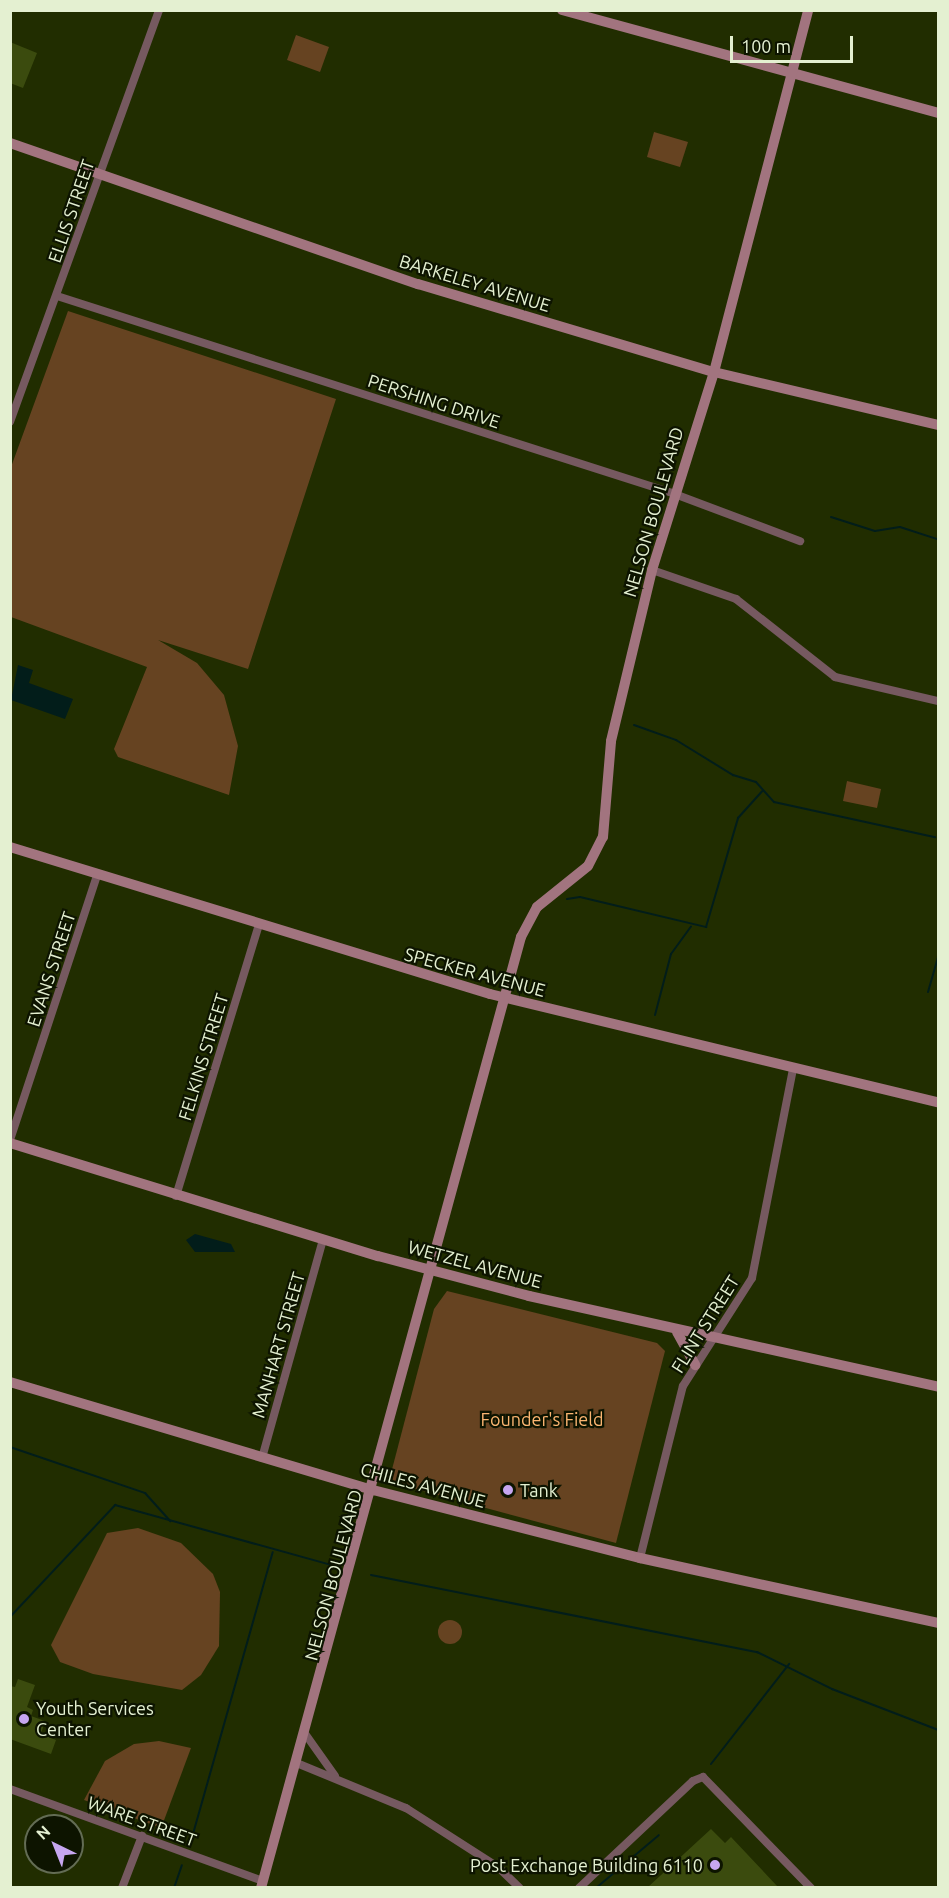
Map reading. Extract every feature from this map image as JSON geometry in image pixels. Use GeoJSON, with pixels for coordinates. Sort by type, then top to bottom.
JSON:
{"type":"FeatureCollection","features":[{"type":"Feature","properties":{"kind":"street","name":"ELLIS STREET"},"geometry":{"type":"LineString","coordinates":[[10,422],[159,10]]}},
{"type":"Feature","properties":{"kind":"street"},"geometry":{"type":"LineString","coordinates":[[562,10],[793,78],[939,113]]}},
{"type":"Feature","properties":{"kind":"street","name":"NELSON BOULEVARD"},"geometry":{"type":"LineString","coordinates":[[262,1884],[299,1764],[506,998],[532,914],[588,866],[603,837],[611,741],[652,570],[672,494],[714,372],[793,78],[808,10]]}},
{"type":"Feature","properties":{"kind":"street","name":"BARKELEY AVENUE"},"geometry":{"type":"LineString","coordinates":[[10,143],[99,177],[418,284],[714,372],[939,425]]}},
{"type":"Feature","properties":{"kind":"street","name":"PERSHING DRIVE"},"geometry":{"type":"LineString","coordinates":[[57,296],[672,494],[800,541]]}},
{"type":"Feature","properties":{"kind":"street"},"geometry":{"type":"LineString","coordinates":[[652,570],[736,599],[835,677],[939,701]]}},
{"type":"Feature","properties":{"kind":"street","name":"SPECKER AVENUE"},"geometry":{"type":"LineString","coordinates":[[10,847],[258,927],[506,998],[793,1069],[939,1102]]}},
{"type":"Feature","properties":{"kind":"street","name":"EVANS STREET"},"geometry":{"type":"LineString","coordinates":[[10,1141],[97,876]]}},
{"type":"Feature","properties":{"kind":"street","name":"FELKINS STREET"},"geometry":{"type":"LineString","coordinates":[[176,1196],[258,927]]}},
{"type":"Feature","properties":{"kind":"street","name":"FLINT STREET"},"geometry":{"type":"LineString","coordinates":[[640,1558],[677,1405],[695,1365],[752,1278],[793,1069]]}},
{"type":"Feature","properties":{"kind":"street","name":"WETZEL AVENUE"},"geometry":{"type":"LineString","coordinates":[[10,1141],[176,1196],[432,1270],[676,1332],[939,1387]]}},
{"type":"Feature","properties":{"kind":"street","name":"MANHART STREET"},"geometry":{"type":"LineString","coordinates":[[262,1458],[323,1239]]}},
{"type":"Feature","properties":{"kind":"street"},"geometry":{"type":"LineString","coordinates":[[676,1332],[695,1365]]}},
{"type":"Feature","properties":{"kind":"street","name":"CHILES AVENUE"},"geometry":{"type":"LineString","coordinates":[[10,1382],[373,1490],[640,1558],[939,1623]]}},
{"type":"Feature","properties":{"kind":"street"},"geometry":{"type":"LineString","coordinates":[[306,1735],[336,1777]]}},
{"type":"Feature","properties":{"kind":"street"},"geometry":{"type":"LineString","coordinates":[[299,1764],[336,1777],[431,1822],[519,1887]]}},
{"type":"Feature","properties":{"kind":"street"},"geometry":{"type":"LineString","coordinates":[[579,1887],[693,1780],[704,1778],[811,1887]]}},
{"type":"Feature","properties":{"kind":"street","name":"WARE STREET"},"geometry":{"type":"LineString","coordinates":[[10,1789],[142,1836],[262,1884]]}},
{"type":"Feature","properties":{"kind":"street"},"geometry":{"type":"LineString","coordinates":[[122,1887],[142,1836]]}},
{"type":"Feature","properties":{"kind":"green space"},"geometry":{"type":"Polygon","coordinates":[[[296,35],[329,47],[320,72],[287,60],[296,35]]]}},
{"type":"Feature","properties":{"kind":"green space"},"geometry":{"type":"Polygon","coordinates":[[[654,132],[688,142],[680,167],[647,157],[654,132]]]}},
{"type":"Feature","properties":{"kind":"green space"},"geometry":{"type":"Polygon","coordinates":[[[68,311],[336,399],[248,669],[158,640],[197,663],[224,695],[238,746],[229,795],[118,757],[114,749],[147,667],[11,617],[11,467],[68,311]]]}},
{"type":"Feature","properties":{"kind":"green space"},"geometry":{"type":"Polygon","coordinates":[[[847,781],[881,789],[877,808],[843,801],[847,781]]]}},
{"type":"Feature","properties":{"kind":"green space","name":"Founder's Field"},"geometry":{"type":"Polygon","coordinates":[[[447,1291],[657,1343],[665,1351],[616,1543],[397,1484],[390,1477],[434,1309],[447,1291]]]}},
{"type":"Feature","properties":{"kind":"green space"},"geometry":{"type":"Polygon","coordinates":[[[138,1528],[181,1543],[213,1574],[220,1592],[219,1646],[201,1675],[182,1690],[93,1674],[60,1662],[51,1645],[107,1533],[138,1528]]]}},
{"type":"Feature","properties":{"kind":"green space"},"geometry":{"type":"Polygon","coordinates":[[[450,1620],[459,1623],[462,1632],[459,1641],[450,1644],[441,1641],[438,1632],[441,1623],[450,1620]]]}},
{"type":"Feature","properties":{"kind":"green space"},"geometry":{"type":"Polygon","coordinates":[[[159,1741],[191,1748],[163,1823],[156,1826],[84,1800],[105,1761],[134,1744],[159,1741]]]}},
{"type":"Feature","properties":{"kind":"water"},"geometry":{"type":"Polygon","coordinates":[[[18,665],[33,670],[29,683],[73,699],[65,719],[11,700],[18,665]]]}},
{"type":"Feature","properties":{"kind":"water"},"geometry":{"type":"Polygon","coordinates":[[[195,1234],[231,1244],[235,1252],[195,1252],[186,1240],[195,1234]]]}},
{"type":"Feature","properties":{"kind":"building"},"geometry":{"type":"Polygon","coordinates":[[[10,42],[37,53],[23,88],[10,83],[10,42]]]}},
{"type":"Feature","properties":{"kind":"building","name":"Youth Services Center"},"geometry":{"type":"Polygon","coordinates":[[[18,1679],[35,1685],[27,1707],[33,1710],[31,1716],[45,1721],[41,1734],[56,1740],[51,1754],[10,1739],[10,1686],[15,1687],[18,1679]]]}},
{"type":"Feature","properties":{"kind":"building","name":"Post Exchange Building 6110"},"geometry":{"type":"Polygon","coordinates":[[[711,1829],[725,1843],[731,1837],[778,1887],[648,1887],[711,1829]]]}},
{"type":"Feature","properties":{"kind":"waterway"},"geometry":{"type":"LineString","coordinates":[[831,517],[875,531],[900,527],[938,539]]}},
{"type":"Feature","properties":{"kind":"waterway"},"geometry":{"type":"LineString","coordinates":[[634,725],[676,740],[733,775],[756,782],[774,802],[935,837]]}},
{"type":"Feature","properties":{"kind":"waterway"},"geometry":{"type":"LineString","coordinates":[[567,899],[580,897],[706,927],[738,818],[762,791]]}},
{"type":"Feature","properties":{"kind":"waterway"},"geometry":{"type":"LineString","coordinates":[[655,1015],[671,954],[691,926]]}},
{"type":"Feature","properties":{"kind":"waterway"},"geometry":{"type":"LineString","coordinates":[[928,992],[938,956]]}},
{"type":"Feature","properties":{"kind":"waterway"},"geometry":{"type":"LineString","coordinates":[[10,1447],[145,1493],[170,1521]]}},
{"type":"Feature","properties":{"kind":"waterway"},"geometry":{"type":"LineString","coordinates":[[10,1617],[115,1505],[331,1565]]}},
{"type":"Feature","properties":{"kind":"waterway"},"geometry":{"type":"LineString","coordinates":[[191,1841],[273,1552]]}},
{"type":"Feature","properties":{"kind":"waterway"},"geometry":{"type":"LineString","coordinates":[[371,1575],[757,1652],[832,1689],[938,1730]]}},
{"type":"Feature","properties":{"kind":"waterway"},"geometry":{"type":"LineString","coordinates":[[711,1764],[789,1664]]}},
{"type":"Feature","properties":{"kind":"waterway"},"geometry":{"type":"LineString","coordinates":[[596,1888],[659,1835]]}},
{"type":"Feature","properties":{"kind":"waterway"},"geometry":{"type":"LineString","coordinates":[[174,1888],[182,1865]]}},
{"type":"Feature","properties":{"kind":"place","name":"Tank"},"geometry":{"type":"Point","coordinates":[508,1490]}},
{"type":"Feature","properties":{"kind":"place","name":"Youth Services Center"},"geometry":{"type":"Point","coordinates":[24,1719]}},
{"type":"Feature","properties":{"kind":"place","name":"Post Exchange Building 6110"},"geometry":{"type":"Point","coordinates":[715,1865]}}]}
